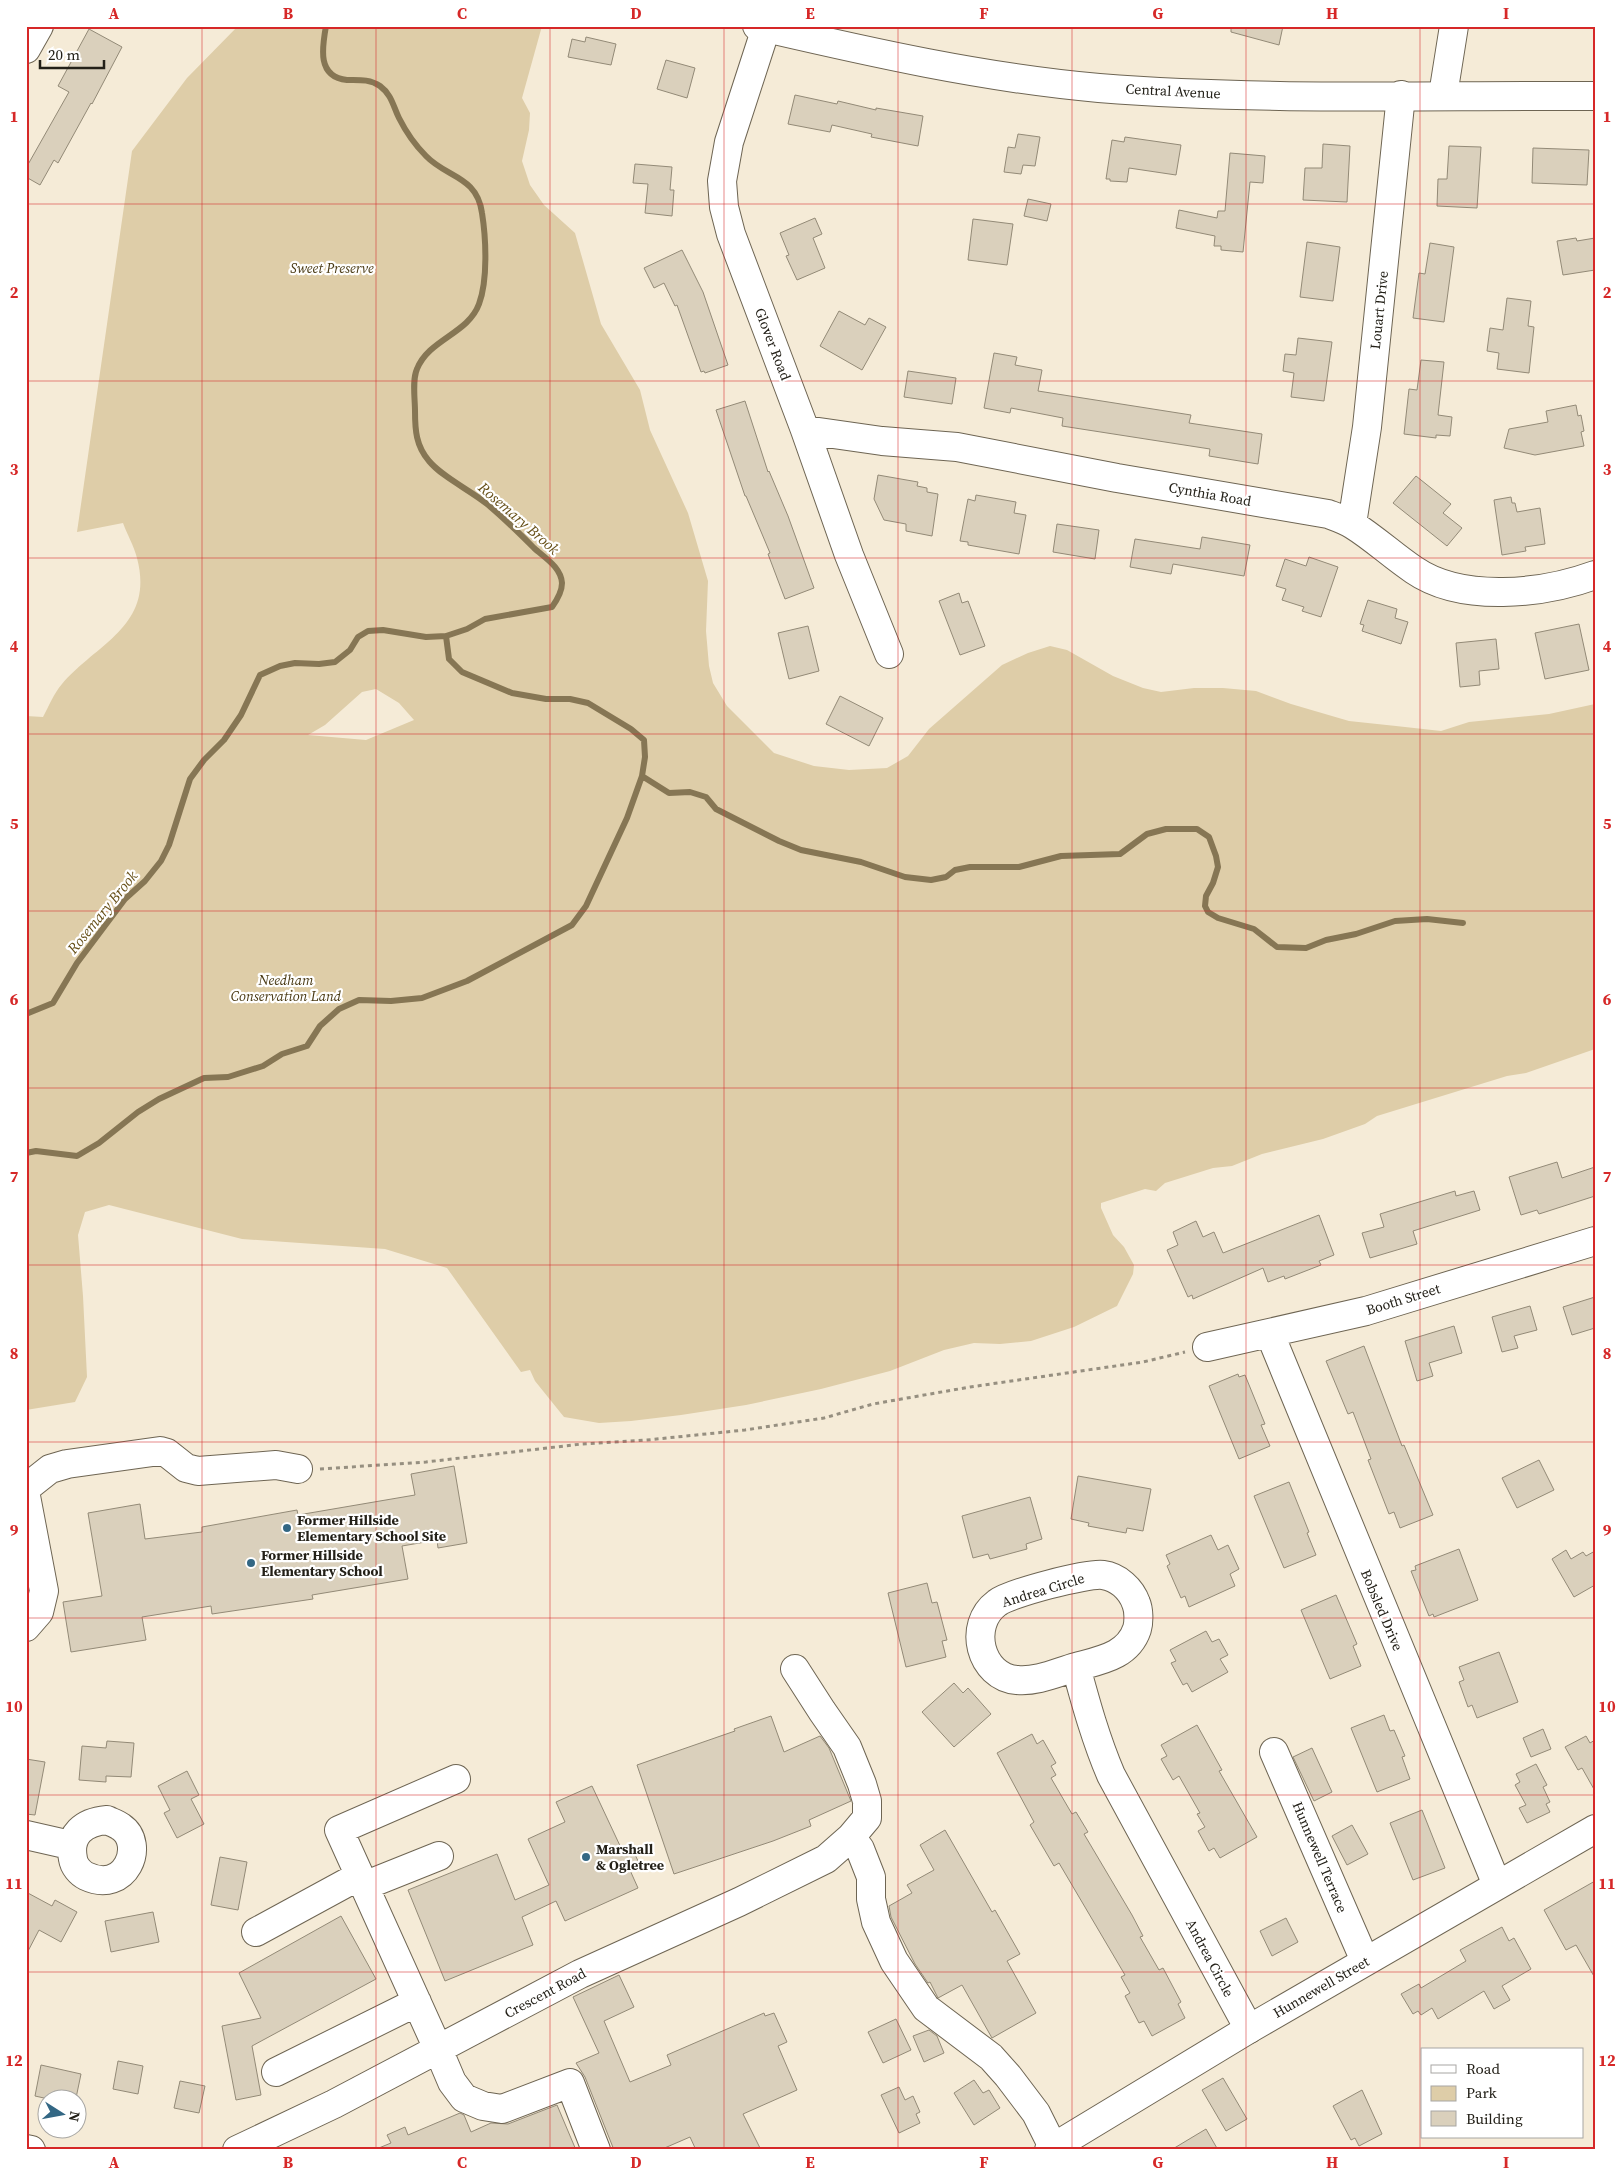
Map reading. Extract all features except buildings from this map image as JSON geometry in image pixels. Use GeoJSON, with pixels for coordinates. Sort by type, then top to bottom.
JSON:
{"type":"FeatureCollection","features":[{"type":"Feature","properties":{"kind":"street"},"geometry":{"type":"LineString","coordinates":[[26,49],[39,26]]}},
{"type":"Feature","properties":{"kind":"street"},"geometry":{"type":"LineString","coordinates":[[1443,95],[1454,26]]}},
{"type":"Feature","properties":{"kind":"street","name":"Central Avenue"},"geometry":{"type":"LineString","coordinates":[[761,27],[1004,76],[1082,86],[1218,94],[1595,96]]}},
{"type":"Feature","properties":{"kind":"street","name":"Glover Road"},"geometry":{"type":"LineString","coordinates":[[761,27],[729,142],[722,181],[724,207],[731,234],[806,430],[848,555],[889,654]]}},
{"type":"Feature","properties":{"kind":"street","name":"Louart Drive"},"geometry":{"type":"LineString","coordinates":[[1352,524],[1367,427],[1400,95]]}},
{"type":"Feature","properties":{"kind":"street","name":"Cynthia Road"},"geometry":{"type":"LineString","coordinates":[[806,430],[882,441],[957,447],[1118,478],[1328,514],[1352,524],[1415,571],[1438,584],[1480,592],[1535,589],[1572,583],[1595,575]]}},
{"type":"Feature","properties":{"kind":"street","name":"Booth Street"},"geometry":{"type":"LineString","coordinates":[[1207,1347],[1366,1311],[1595,1241]]}},
{"type":"Feature","properties":{"kind":"street","name":"Bobsled Drive"},"geometry":{"type":"LineString","coordinates":[[1270,1334],[1497,1885]]}},
{"type":"Feature","properties":{"kind":"street"},"geometry":{"type":"LineString","coordinates":[[26,1488],[50,1469],[67,1464],[160,1451],[167,1453],[186,1468],[198,1471],[276,1465],[298,1469]]}},
{"type":"Feature","properties":{"kind":"street"},"geometry":{"type":"LineString","coordinates":[[26,1496],[32,1555],[44,1591],[39,1612],[26,1627]]}},
{"type":"Feature","properties":{"kind":"street","name":"Andrea Circle"},"geometry":{"type":"LineString","coordinates":[[1089,1575],[1104,1575],[1118,1580],[1132,1593],[1138,1606],[1139,1624],[1135,1636],[1127,1647],[1115,1656],[1076,1667],[1028,1680],[1016,1680],[1002,1676],[990,1666],[982,1653],[979,1638],[983,1620],[997,1603],[1012,1596],[1089,1575]]}},
{"type":"Feature","properties":{"kind":"street","name":"Andrea Circle"},"geometry":{"type":"LineString","coordinates":[[1076,1667],[1097,1742],[1111,1775],[1249,2029]]}},
{"type":"Feature","properties":{"kind":"street","name":"Crescent Road"},"geometry":{"type":"LineString","coordinates":[[237,2150],[334,2104],[580,1974],[739,1902],[826,1858],[851,1837],[866,1818],[867,1801],[862,1784],[847,1747],[795,1669]]}},
{"type":"Feature","properties":{"kind":"street","name":"Hunnewell Terrace"},"geometry":{"type":"LineString","coordinates":[[1274,1752],[1365,1962]]}},
{"type":"Feature","properties":{"kind":"street"},"geometry":{"type":"LineString","coordinates":[[456,1779],[338,1830],[452,2082],[464,2098],[483,2106],[502,2108],[570,2083],[596,2150]]}},
{"type":"Feature","properties":{"kind":"street","name":"Hunnewell Street"},"geometry":{"type":"LineString","coordinates":[[1059,2147],[1249,2029],[1595,1830]]}},
{"type":"Feature","properties":{"kind":"street"},"geometry":{"type":"LineString","coordinates":[[26,1836],[70,1845]]}},
{"type":"Feature","properties":{"kind":"street"},"geometry":{"type":"LineString","coordinates":[[851,1837],[860,1849],[871,1877],[871,1898],[876,1922],[894,1961],[926,2008],[991,2057],[1008,2076],[1059,2147]]}},
{"type":"Feature","properties":{"kind":"street"},"geometry":{"type":"LineString","coordinates":[[256,1932],[362,1881],[439,1856]]}},
{"type":"Feature","properties":{"kind":"street"},"geometry":{"type":"LineString","coordinates":[[276,2072],[417,2002]]}},
{"type":"Feature","properties":{"kind":"street"},"geometry":{"type":"LineString","coordinates":[[26,2149],[31,2150]]}},
{"type":"Feature","properties":{"kind":"path"},"geometry":{"type":"LineString","coordinates":[[298,1469],[426,1462],[582,1444],[647,1440],[745,1430],[824,1418],[873,1404],[970,1387],[1143,1362],[1207,1347]]}},
{"type":"Feature","properties":{"kind":"green space"},"geometry":{"type":"Polygon","coordinates":[[[238,26],[542,26],[522,98],[530,113],[529,130],[522,161],[530,185],[544,205],[575,233],[601,324],[640,390],[650,430],[688,513],[708,581],[706,631],[709,666],[713,683],[727,706],[774,753],[814,766],[849,770],[887,768],[908,756],[929,729],[1002,665],[1028,653],[1050,646],[1067,650],[1113,676],[1143,688],[1161,692],[1194,688],[1256,691],[1291,704],[1349,721],[1441,731],[1469,722],[1549,714],[1595,704],[1595,1049],[1526,1073],[1507,1076],[1377,1116],[1365,1124],[1323,1139],[1262,1154],[1232,1166],[1213,1168],[1165,1183],[1156,1191],[1145,1189],[1101,1203],[1101,1208],[1113,1235],[1124,1247],[1134,1265],[1133,1274],[1117,1306],[1074,1327],[1031,1341],[1000,1344],[974,1343],[944,1350],[890,1371],[821,1389],[746,1405],[631,1421],[599,1423],[564,1417],[535,1381],[530,1370],[521,1372],[447,1268],[385,1249],[242,1239],[109,1205],[85,1212],[78,1235],[87,1377],[75,1402],[26,1410],[26,716],[43,717],[62,684],[119,631],[130,617],[138,601],[140,581],[137,558],[123,523],[77,532],[132,151],[187,78],[238,26]],[[376,689],[362,692],[325,725],[308,735],[366,740],[414,720],[399,703],[376,689]]]}},
{"type":"Feature","properties":{"kind":"waterway","name":"Rosemary Brook"},"geometry":{"type":"LineString","coordinates":[[26,1014],[53,1003],[77,963],[125,899],[145,881],[161,861],[169,845],[190,779],[204,760],[224,740],[241,715],[260,675],[280,666],[295,663],[319,664],[335,662],[350,650],[358,637],[368,631],[383,630],[426,637],[446,636],[467,629],[485,619],[552,607],[561,590],[561,577],[552,563],[487,504],[435,467],[421,450],[415,425],[415,373],[430,350],[466,323],[474,314],[479,304],[484,283],[485,259],[482,213],[479,201],[468,185],[434,163],[414,143],[384,89],[372,82],[337,78],[331,73],[326,67],[323,52],[326,26]]}},
{"type":"Feature","properties":{"kind":"waterway"},"geometry":{"type":"LineString","coordinates":[[26,1153],[36,1151],[77,1156],[99,1143],[138,1112],[159,1099],[204,1078],[228,1077],[263,1066],[282,1054],[307,1046],[320,1026],[339,1009],[359,1000],[391,1001],[422,998],[467,981],[572,925],[586,906],[627,818],[642,776],[645,757],[644,740],[631,729],[588,703],[570,699],[546,699],[512,693],[462,672],[449,659],[446,636]]}},
{"type":"Feature","properties":{"kind":"waterway"},"geometry":{"type":"LineString","coordinates":[[642,776],[669,793],[690,792],[706,797],[716,809],[801,850],[861,862],[905,877],[931,880],[946,877],[955,870],[970,867],[1019,867],[1061,856],[1120,854],[1147,834],[1166,829],[1197,829],[1209,837],[1218,867],[1206,896],[1205,906],[1208,912],[1218,918],[1254,929],[1277,947],[1306,948],[1326,940],[1356,934],[1395,921],[1427,919],[1463,923]]}},
{"type":"Feature","properties":{"kind":"place","name":"Former Hillside Elementary School Site"},"geometry":{"type":"Point","coordinates":[287,1528]}},
{"type":"Feature","properties":{"kind":"place","name":"Former Hillside Elementary School"},"geometry":{"type":"Point","coordinates":[251,1563]}},
{"type":"Feature","properties":{"kind":"place","name":"Marshall & Ogletree"},"geometry":{"type":"Point","coordinates":[586,1857]}},
{"type":"Feature","properties":{"kind":"park label","name":"Sweet Preserve"},"geometry":{"type":"Point","coordinates":[332,268]}},
{"type":"Feature","properties":{"kind":"park label","name":"Needham Conservation Land"},"geometry":{"type":"Point","coordinates":[286,988]}}]}
